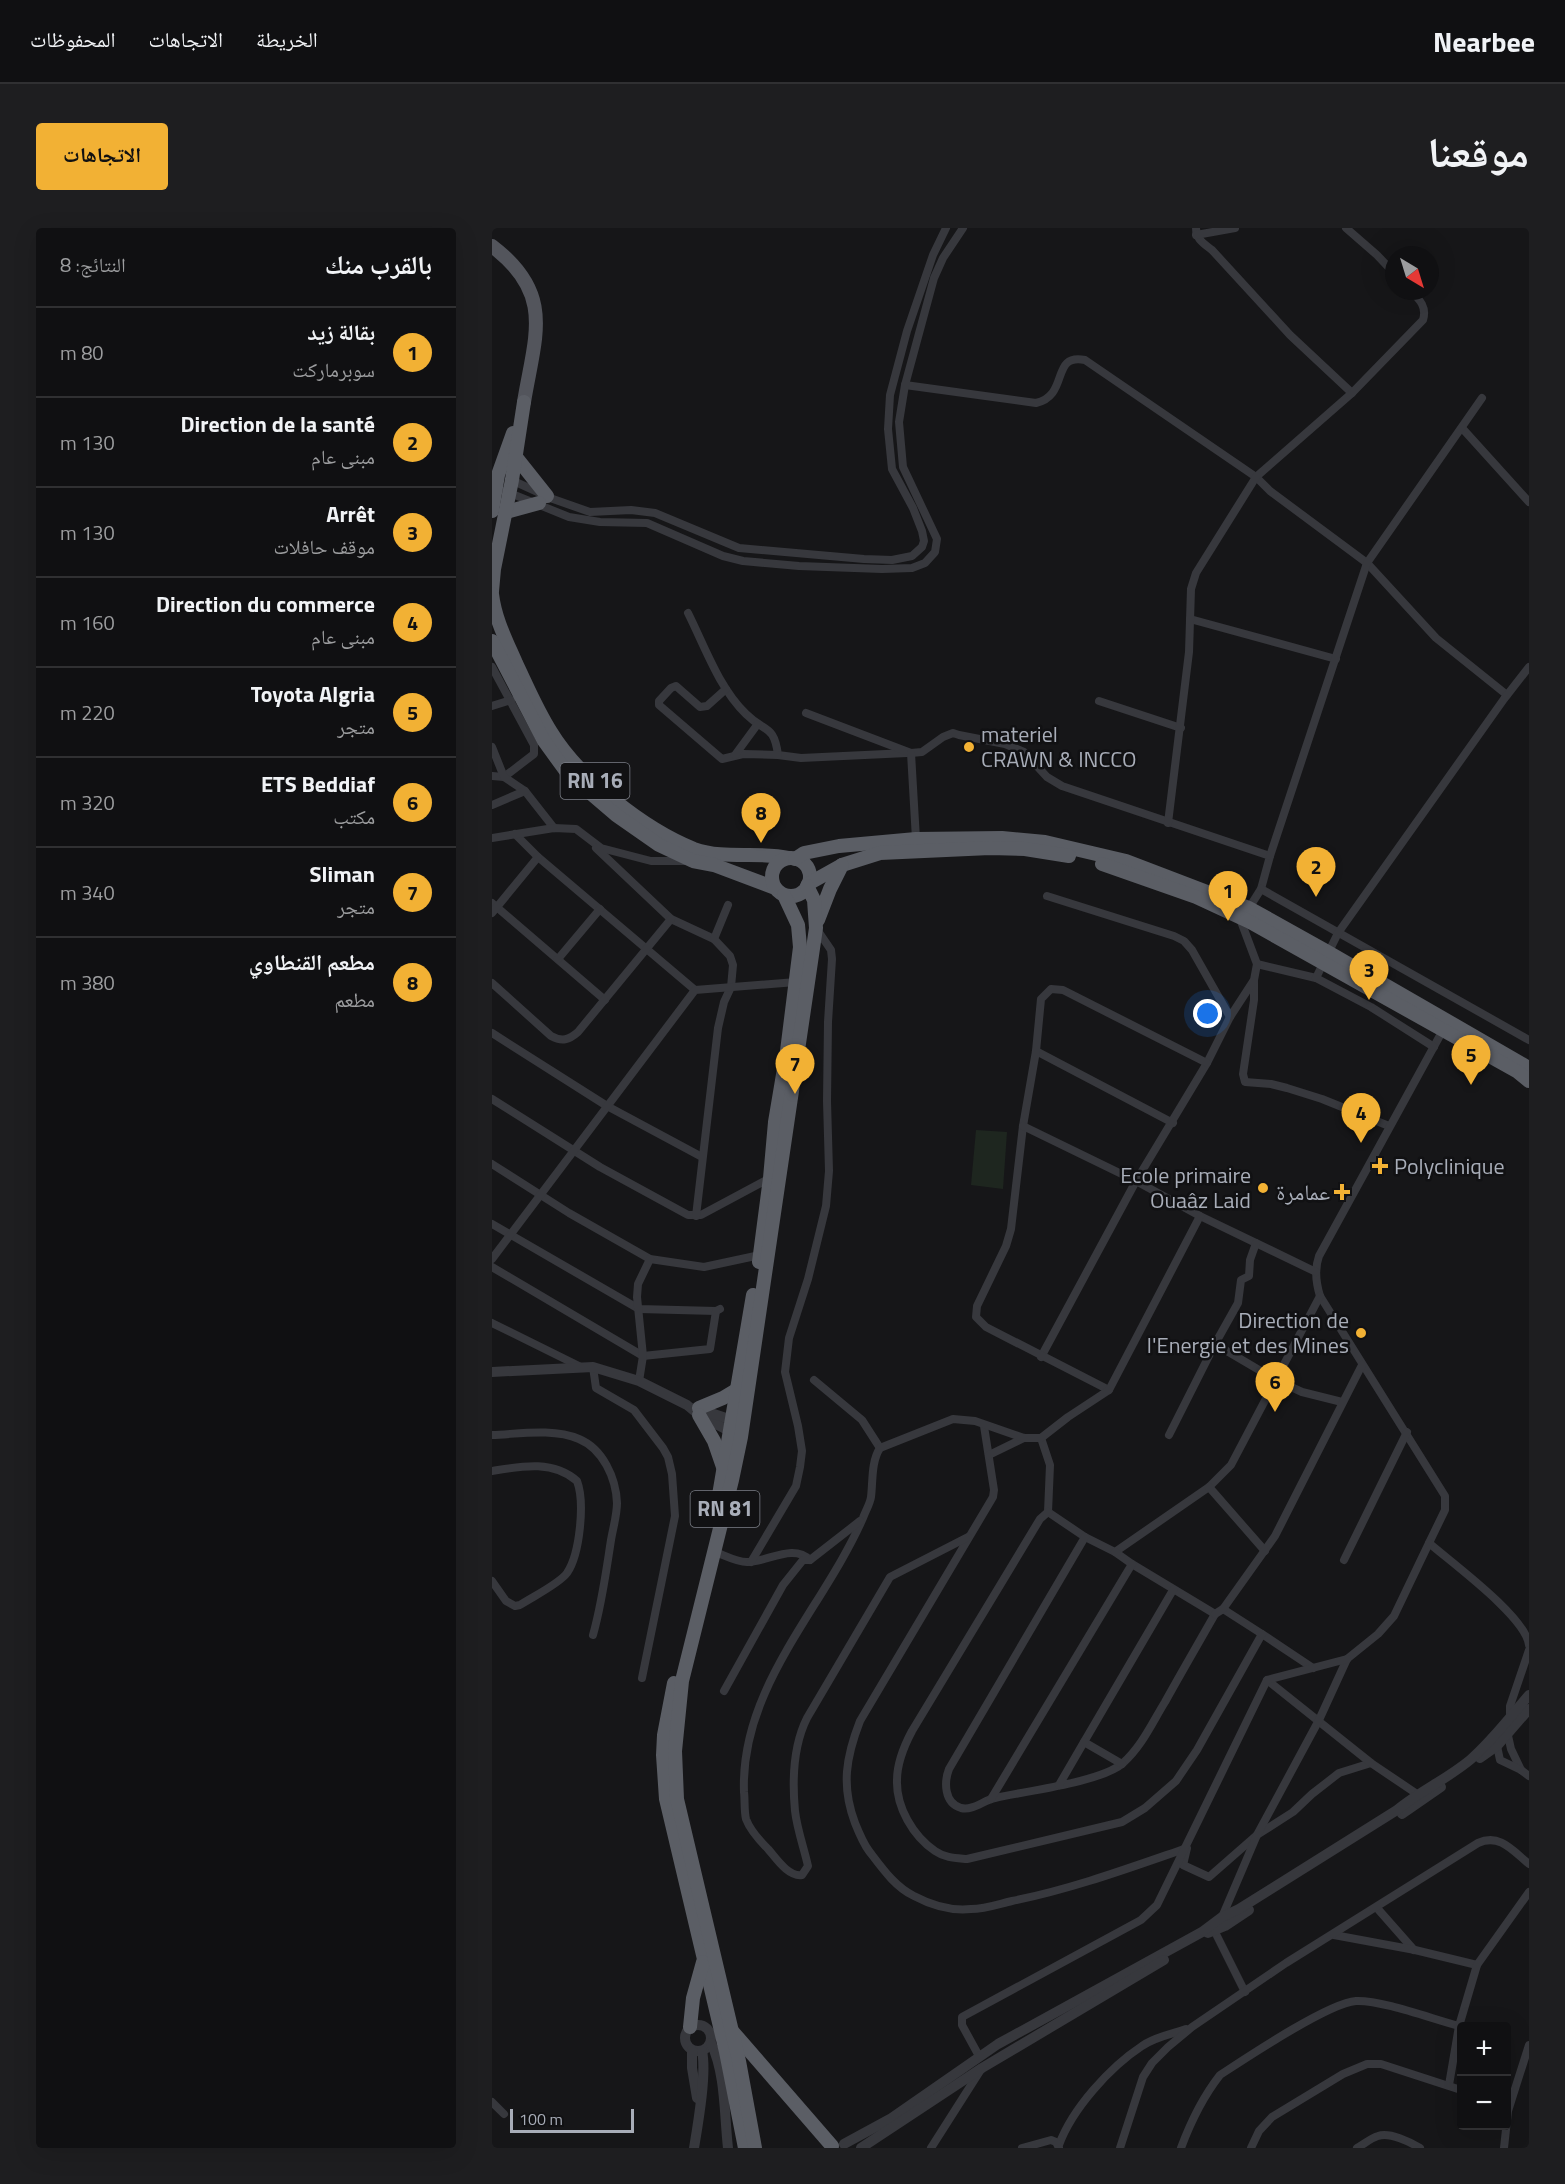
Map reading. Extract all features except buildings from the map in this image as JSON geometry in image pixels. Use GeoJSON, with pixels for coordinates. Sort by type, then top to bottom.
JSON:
{"type":"FeatureCollection","features":[{"type":"Feature","properties":{"kind":"highway","name":"RN 16"},"geometry":{"type":"LineString","coordinates":[[504,484],[516,457],[524,402]]}},
{"type":"Feature","properties":{"kind":"highway","name":"RN 16"},"geometry":{"type":"LineString","coordinates":[[524,402],[499,512],[492,592],[494,608],[535,704],[552,734],[572,760],[600,787],[664,836],[705,851],[728,855],[773,854],[792,859],[804,853],[839,846],[916,839],[1002,838],[1045,842],[1136,865],[1244,912],[1529,1068]]}},
{"type":"Feature","properties":{"kind":"highway"},"geometry":{"type":"LineString","coordinates":[[499,512],[543,500],[516,457]]}},
{"type":"Feature","properties":{"kind":"highway","name":"RN 16"},"geometry":{"type":"LineString","coordinates":[[492,641],[544,741],[568,774],[647,838],[693,861],[714,865],[779,892]]}},
{"type":"Feature","properties":{"kind":"highway","name":"RN 16"},"geometry":{"type":"LineString","coordinates":[[808,885],[842,866],[880,854],[990,848],[1035,851],[1076,858],[1129,873],[1244,912]]}},
{"type":"Feature","properties":{"kind":"highway"},"geometry":{"type":"LineString","coordinates":[[792,859],[800,861],[808,869],[808,885],[797,895],[779,892],[772,877],[773,871],[780,862],[792,859]]}},
{"type":"Feature","properties":{"kind":"highway"},"geometry":{"type":"LineString","coordinates":[[816,928],[830,889],[842,866]]}},
{"type":"Feature","properties":{"kind":"highway","name":"RN 81"},"geometry":{"type":"LineString","coordinates":[[745,2148],[747,2128],[732,2030],[677,1799],[676,1728],[682,1681],[715,1552],[737,1428],[816,928],[814,900],[808,885]]}},
{"type":"Feature","properties":{"kind":"highway","name":"RN 81"},"geometry":{"type":"LineString","coordinates":[[755,2148],[747,2128],[726,2052],[671,1824],[666,1799],[663,1755],[667,1710],[724,1472],[737,1428],[738,1389],[760,1255],[800,936],[798,925],[779,892]]}},
{"type":"Feature","properties":{"kind":"highway","name":"RN 16"},"geometry":{"type":"LineString","coordinates":[[1325,957],[1443,1030],[1518,1072],[1529,1081]]}},
{"type":"Feature","properties":{"kind":"highway"},"geometry":{"type":"LineString","coordinates":[[724,1472],[714,1441],[695,1409],[723,1398],[738,1389]]}},
{"type":"Feature","properties":{"kind":"highway"},"geometry":{"type":"LineString","coordinates":[[690,2027],[693,1998],[704,1960]]}},
{"type":"Feature","properties":{"kind":"highway"},"geometry":{"type":"LineString","coordinates":[[732,2030],[839,2147]]}},
{"type":"Feature","properties":{"kind":"highway"},"geometry":{"type":"LineString","coordinates":[[704,2047],[726,2052]]}},
{"type":"Feature","properties":{"kind":"main road","name":"RN 16"},"geometry":{"type":"LineString","coordinates":[[492,246],[512,262],[522,274],[529,288],[537,316],[524,402]]}},
{"type":"Feature","properties":{"kind":"street"},"geometry":{"type":"LineString","coordinates":[[504,484],[543,500],[590,512],[632,510],[655,513],[739,548],[864,559],[904,558],[918,552],[924,541],[922,531],[892,469],[888,429],[890,395],[907,331],[933,255],[946,228]]}},
{"type":"Feature","properties":{"kind":"street"},"geometry":{"type":"LineString","coordinates":[[543,500],[569,517],[587,521],[647,523],[723,556],[743,561],[811,567],[898,569],[919,566],[932,558],[938,545],[935,532],[903,467],[899,422],[905,385],[934,278],[943,258],[963,228]]}},
{"type":"Feature","properties":{"kind":"street"},"geometry":{"type":"LineString","coordinates":[[1235,228],[1196,231],[1200,242],[1212,250],[1290,335],[1352,393]]}},
{"type":"Feature","properties":{"kind":"street"},"geometry":{"type":"LineString","coordinates":[[1346,228],[1385,263]]}},
{"type":"Feature","properties":{"kind":"street"},"geometry":{"type":"LineString","coordinates":[[1168,823],[1190,652],[1191,589],[1196,573],[1256,477],[1352,393],[1423,320],[1425,311],[1419,300]]}},
{"type":"Feature","properties":{"kind":"street"},"geometry":{"type":"LineString","coordinates":[[905,385],[1036,402],[1046,400],[1055,391],[1060,373],[1067,362],[1076,358],[1085,360],[1256,477],[1270,491],[1367,563],[1436,638],[1507,695]]}},
{"type":"Feature","properties":{"kind":"street"},"geometry":{"type":"LineString","coordinates":[[1389,1126],[1322,1099],[1287,1088],[1245,1082],[1243,1074],[1257,964],[1244,912],[1261,889],[1367,563],[1482,398]]}},
{"type":"Feature","properties":{"kind":"street"},"geometry":{"type":"LineString","coordinates":[[1462,428],[1529,502]]}},
{"type":"Feature","properties":{"kind":"street"},"geometry":{"type":"LineString","coordinates":[[688,613],[734,702],[757,725],[771,731],[776,741],[778,755]]}},
{"type":"Feature","properties":{"kind":"street"},"geometry":{"type":"LineString","coordinates":[[1190,619],[1336,659]]}},
{"type":"Feature","properties":{"kind":"street"},"geometry":{"type":"LineString","coordinates":[[492,667],[534,745],[534,754],[504,777]]}},
{"type":"Feature","properties":{"kind":"street"},"geometry":{"type":"LineString","coordinates":[[1316,978],[1338,933],[1529,667]]}},
{"type":"Feature","properties":{"kind":"street"},"geometry":{"type":"LineString","coordinates":[[726,689],[706,706],[700,707],[676,686],[671,688],[659,701],[659,705],[722,759],[735,755],[778,755],[801,758],[922,752],[943,737],[953,734],[1005,744],[1024,752],[1047,777],[1062,786],[1270,856]]}},
{"type":"Feature","properties":{"kind":"street"},"geometry":{"type":"LineString","coordinates":[[492,706],[511,700]]}},
{"type":"Feature","properties":{"kind":"street"},"geometry":{"type":"LineString","coordinates":[[1099,702],[1181,728]]}},
{"type":"Feature","properties":{"kind":"street"},"geometry":{"type":"LineString","coordinates":[[806,714],[909,753]]}},
{"type":"Feature","properties":{"kind":"street"},"geometry":{"type":"LineString","coordinates":[[735,755],[757,725]]}},
{"type":"Feature","properties":{"kind":"street"},"geometry":{"type":"LineString","coordinates":[[492,747],[504,777]]}},
{"type":"Feature","properties":{"kind":"street"},"geometry":{"type":"LineString","coordinates":[[909,753],[916,839]]}},
{"type":"Feature","properties":{"kind":"street"},"geometry":{"type":"LineString","coordinates":[[492,776],[504,777],[525,791],[554,828]]}},
{"type":"Feature","properties":{"kind":"street"},"geometry":{"type":"LineString","coordinates":[[492,805],[525,791]]}},
{"type":"Feature","properties":{"kind":"street"},"geometry":{"type":"LineString","coordinates":[[492,838],[554,828],[576,829],[601,848],[651,861],[693,861],[705,851]]}},
{"type":"Feature","properties":{"kind":"street"},"geometry":{"type":"LineString","coordinates":[[576,829],[671,919],[714,939],[730,956],[733,965],[731,987],[724,1002],[718,1028],[696,1216]]}},
{"type":"Feature","properties":{"kind":"street"},"geometry":{"type":"LineString","coordinates":[[515,834],[538,857],[695,990],[796,982]]}},
{"type":"Feature","properties":{"kind":"street"},"geometry":{"type":"LineString","coordinates":[[538,857],[494,907],[605,1000]]}},
{"type":"Feature","properties":{"kind":"street"},"geometry":{"type":"LineString","coordinates":[[1261,889],[1529,1040]]}},
{"type":"Feature","properties":{"kind":"street"},"geometry":{"type":"LineString","coordinates":[[1047,896],[1184,941],[1192,950],[1230,1017]]}},
{"type":"Feature","properties":{"kind":"street"},"geometry":{"type":"LineString","coordinates":[[714,939],[728,905]]}},
{"type":"Feature","properties":{"kind":"street"},"geometry":{"type":"LineString","coordinates":[[558,959],[600,909]]}},
{"type":"Feature","properties":{"kind":"street"},"geometry":{"type":"LineString","coordinates":[[492,983],[551,1036],[561,1041],[572,1037],[671,919]]}},
{"type":"Feature","properties":{"kind":"street"},"geometry":{"type":"LineString","coordinates":[[751,1562],[796,1486],[800,1467],[798,1426],[786,1381],[786,1360],[789,1338],[820,1233],[826,1206],[829,1171],[827,1078],[832,959],[831,950],[816,928]]}},
{"type":"Feature","properties":{"kind":"street"},"geometry":{"type":"LineString","coordinates":[[1257,964],[1316,978],[1371,1007],[1434,1047]]}},
{"type":"Feature","properties":{"kind":"street"},"geometry":{"type":"LineString","coordinates":[[1041,1357],[1136,1181],[1173,1123],[1208,1063],[1230,1017],[1254,980]]}},
{"type":"Feature","properties":{"kind":"street"},"geometry":{"type":"LineString","coordinates":[[1108,1390],[986,1327],[976,1317],[977,1306],[1006,1246],[1011,1229],[1041,999],[1046,993],[1057,988],[1064,990],[1208,1063]]}},
{"type":"Feature","properties":{"kind":"street"},"geometry":{"type":"LineString","coordinates":[[492,1259],[695,990]]}},
{"type":"Feature","properties":{"kind":"street"},"geometry":{"type":"LineString","coordinates":[[1222,1917],[1257,1835],[1318,1720],[1347,1659],[1387,1625],[1394,1616],[1445,1510],[1445,1496],[1320,1296],[1316,1272],[1319,1256],[1443,1030]]}},
{"type":"Feature","properties":{"kind":"street"},"geometry":{"type":"LineString","coordinates":[[492,1033],[607,1106],[702,1157]]}},
{"type":"Feature","properties":{"kind":"street"},"geometry":{"type":"LineString","coordinates":[[1036,1051],[1173,1123]]}},
{"type":"Feature","properties":{"kind":"street"},"geometry":{"type":"LineString","coordinates":[[492,1099],[682,1213],[696,1216],[770,1178]]}},
{"type":"Feature","properties":{"kind":"street"},"geometry":{"type":"LineString","coordinates":[[1023,1126],[1316,1272]]}},
{"type":"Feature","properties":{"kind":"street"},"geometry":{"type":"LineString","coordinates":[[492,1164],[569,1213],[650,1259],[704,1267],[760,1255]]}},
{"type":"Feature","properties":{"kind":"street"},"geometry":{"type":"LineString","coordinates":[[968,1537],[890,1577],[807,1718],[799,1736],[794,1760],[795,1811],[808,1866],[805,1873],[797,1876],[788,1871],[758,1838],[746,1819],[744,1773],[748,1741],[758,1709],[780,1662],[841,1561],[871,1500],[874,1459],[880,1448],[953,1419],[975,1421],[1024,1438],[1041,1438],[1108,1390],[1200,1216]]}},
{"type":"Feature","properties":{"kind":"street"},"geometry":{"type":"LineString","coordinates":[[492,1224],[639,1309],[718,1310],[710,1349],[643,1356],[492,1267]]}},
{"type":"Feature","properties":{"kind":"street"},"geometry":{"type":"LineString","coordinates":[[1169,1435],[1238,1303],[1241,1280],[1249,1276],[1250,1260],[1256,1243]]}},
{"type":"Feature","properties":{"kind":"street"},"geometry":{"type":"LineString","coordinates":[[639,1381],[643,1356],[639,1330],[638,1284],[650,1259]]}},
{"type":"Feature","properties":{"kind":"street"},"geometry":{"type":"LineString","coordinates":[[1114,1552],[1209,1487],[1231,1465],[1320,1296]]}},
{"type":"Feature","properties":{"kind":"street"},"geometry":{"type":"LineString","coordinates":[[492,1323],[581,1367]]}},
{"type":"Feature","properties":{"kind":"street"},"geometry":{"type":"LineString","coordinates":[[1215,1344],[1276,1380],[1302,1392],[1342,1402]]}},
{"type":"Feature","properties":{"kind":"street"},"geometry":{"type":"LineString","coordinates":[[1085,1537],[949,1769],[945,1780],[948,1795],[958,1807],[971,1808],[991,1798],[1097,1776],[1122,1764],[1140,1744],[1219,1612],[1275,1536],[1362,1365]]}},
{"type":"Feature","properties":{"kind":"street"},"geometry":{"type":"LineString","coordinates":[[492,1372],[593,1367],[639,1381],[737,1428]]}},
{"type":"Feature","properties":{"kind":"street"},"geometry":{"type":"LineString","coordinates":[[593,1367],[596,1388],[634,1410],[669,1458],[672,1474],[675,1516],[642,1678]]}},
{"type":"Feature","properties":{"kind":"street"},"geometry":{"type":"LineString","coordinates":[[814,1380],[862,1420],[880,1448]]}},
{"type":"Feature","properties":{"kind":"street"},"geometry":{"type":"LineString","coordinates":[[984,1426],[994,1490],[993,1497],[860,1721],[851,1745],[846,1783],[852,1814],[864,1844],[904,1891],[942,1906],[972,1909],[1073,1887],[1187,1848]]}},
{"type":"Feature","properties":{"kind":"street"},"geometry":{"type":"LineString","coordinates":[[1344,1560],[1407,1432]]}},
{"type":"Feature","properties":{"kind":"street"},"geometry":{"type":"LineString","coordinates":[[492,1435],[544,1434],[576,1438],[586,1443],[605,1462],[615,1486],[617,1504],[600,1610],[593,1635]]}},
{"type":"Feature","properties":{"kind":"street"},"geometry":{"type":"LineString","coordinates":[[989,1455],[1024,1438]]}},
{"type":"Feature","properties":{"kind":"street"},"geometry":{"type":"LineString","coordinates":[[1041,1438],[1050,1465],[1048,1512]]}},
{"type":"Feature","properties":{"kind":"street"},"geometry":{"type":"LineString","coordinates":[[492,1472],[531,1467],[551,1467],[560,1470],[577,1481],[582,1505],[576,1551],[566,1575],[515,1606],[506,1601],[492,1581]]}},
{"type":"Feature","properties":{"kind":"street"},"geometry":{"type":"LineString","coordinates":[[1209,1487],[1265,1551]]}},
{"type":"Feature","properties":{"kind":"street"},"geometry":{"type":"LineString","coordinates":[[1048,1512],[1173,1590],[1262,1634],[1313,1668]]}},
{"type":"Feature","properties":{"kind":"street"},"geometry":{"type":"LineString","coordinates":[[1048,1512],[1040,1518],[912,1731],[899,1762],[896,1780],[900,1804],[909,1823],[920,1838],[936,1852],[952,1858],[967,1859],[1110,1826],[1133,1816],[1161,1796],[1176,1781],[1197,1750],[1262,1634]]}},
{"type":"Feature","properties":{"kind":"street"},"geometry":{"type":"LineString","coordinates":[[724,1691],[783,1585],[803,1560],[810,1560],[862,1519]]}},
{"type":"Feature","properties":{"kind":"street"},"geometry":{"type":"LineString","coordinates":[[1429,1543],[1517,1620],[1524,1630],[1529,1645]]}},
{"type":"Feature","properties":{"kind":"street"},"geometry":{"type":"LineString","coordinates":[[715,1552],[742,1562],[795,1552],[805,1555],[810,1560]]}},
{"type":"Feature","properties":{"kind":"street"},"geometry":{"type":"LineString","coordinates":[[991,1798],[1132,1564]]}},
{"type":"Feature","properties":{"kind":"street"},"geometry":{"type":"LineString","coordinates":[[1059,1785],[1173,1590]]}},
{"type":"Feature","properties":{"kind":"street"},"geometry":{"type":"LineString","coordinates":[[1521,1770],[1511,1749],[1507,1726],[1510,1706],[1529,1650]]}},
{"type":"Feature","properties":{"kind":"street"},"geometry":{"type":"LineString","coordinates":[[979,2056],[962,2025],[962,2017],[1148,1915],[1157,1905],[1187,1848],[1267,1680],[1347,1659]]}},
{"type":"Feature","properties":{"kind":"street"},"geometry":{"type":"LineString","coordinates":[[1267,1680],[1371,1762],[1418,1794]]}},
{"type":"Feature","properties":{"kind":"street"},"geometry":{"type":"LineString","coordinates":[[861,2148],[982,2068],[1214,1930],[1225,1926],[1425,1799],[1493,1743],[1529,1695]]}},
{"type":"Feature","properties":{"kind":"street"},"geometry":{"type":"LineString","coordinates":[[1507,1726],[1529,1709]]}},
{"type":"Feature","properties":{"kind":"street"},"geometry":{"type":"LineString","coordinates":[[1084,1742],[1122,1764]]}},
{"type":"Feature","properties":{"kind":"street"},"geometry":{"type":"LineString","coordinates":[[1493,1743],[1500,1760],[1529,1776]]}},
{"type":"Feature","properties":{"kind":"street"},"geometry":{"type":"LineString","coordinates":[[839,2147],[890,2120],[979,2056],[1202,1932],[1222,1917],[1239,1909],[1397,1810],[1493,1743]]}},
{"type":"Feature","properties":{"kind":"street"},"geometry":{"type":"LineString","coordinates":[[1187,1848],[1183,1864],[1209,1876],[1257,1835],[1293,1812],[1339,1773],[1371,1762]]}},
{"type":"Feature","properties":{"kind":"street"},"geometry":{"type":"LineString","coordinates":[[1120,2148],[1143,2077],[1152,2063],[1192,2027],[1286,1963],[1487,1839],[1505,1844],[1529,1864]]}},
{"type":"Feature","properties":{"kind":"street"},"geometry":{"type":"LineString","coordinates":[[1460,2022],[1477,1965],[1529,1892]]}},
{"type":"Feature","properties":{"kind":"street"},"geometry":{"type":"LineString","coordinates":[[1377,1908],[1415,1950]]}},
{"type":"Feature","properties":{"kind":"street"},"geometry":{"type":"LineString","coordinates":[[1214,1930],[1245,1992]]}},
{"type":"Feature","properties":{"kind":"street"},"geometry":{"type":"LineString","coordinates":[[1334,1935],[1415,1950],[1477,1965]]}},
{"type":"Feature","properties":{"kind":"street"},"geometry":{"type":"LineString","coordinates":[[1181,2148],[1192,2119],[1220,2075],[1323,2013],[1357,2001],[1379,2004],[1457,2025]]}},
{"type":"Feature","properties":{"kind":"street"},"geometry":{"type":"LineString","coordinates":[[699,2107],[692,2068],[704,2047],[712,2036],[707,2028],[699,2025],[690,2027],[685,2039],[686,2043],[704,2047],[721,2077],[728,2148]]}},
{"type":"Feature","properties":{"kind":"street"},"geometry":{"type":"LineString","coordinates":[[1023,2148],[1051,2140],[1059,2146],[1065,2128],[1083,2102],[1118,2067],[1151,2041],[1192,2027]]}},
{"type":"Feature","properties":{"kind":"street"},"geometry":{"type":"LineString","coordinates":[[1449,2085],[1457,2038]]}},
{"type":"Feature","properties":{"kind":"street"},"geometry":{"type":"LineString","coordinates":[[1511,2098],[1529,2046]]}},
{"type":"Feature","properties":{"kind":"street"},"geometry":{"type":"LineString","coordinates":[[694,2148],[704,2047]]}},
{"type":"Feature","properties":{"kind":"street"},"geometry":{"type":"LineString","coordinates":[[1251,2148],[1259,2131],[1272,2117],[1343,2074],[1367,2064],[1381,2064],[1457,2088]]}},
{"type":"Feature","properties":{"kind":"street"},"geometry":{"type":"LineString","coordinates":[[931,2148],[982,2068]]}},
{"type":"Feature","properties":{"kind":"street"},"geometry":{"type":"LineString","coordinates":[[701,2094],[713,2087],[722,2091]]}},
{"type":"Feature","properties":{"kind":"street"},"geometry":{"type":"LineString","coordinates":[[492,2102],[504,2114]]}},
{"type":"Feature","properties":{"kind":"street"},"geometry":{"type":"LineString","coordinates":[[1504,2148],[1505,2130]]}},
{"type":"Feature","properties":{"kind":"street"},"geometry":{"type":"LineString","coordinates":[[1357,2148],[1377,2136],[1384,2135],[1420,2148]]}},
{"type":"Feature","properties":{"kind":"shaded area"},"geometry":{"type":"Polygon","coordinates":[[[976,1130],[1007,1132],[1003,1189],[971,1185],[976,1130]]]}},
{"type":"Feature","properties":{"kind":"place","name":"materiel CRAWN & INCCO"},"geometry":{"type":"Point","coordinates":[969,747]}},
{"type":"Feature","properties":{"kind":"place","name":"مطعم القنطاوي"},"geometry":{"type":"Point","coordinates":[761,843]}},
{"type":"Feature","properties":{"kind":"place","name":"Direction de la santé"},"geometry":{"type":"Point","coordinates":[1316,897]}},
{"type":"Feature","properties":{"kind":"place","name":"بقالة زيد"},"geometry":{"type":"Point","coordinates":[1228,921]}},
{"type":"Feature","properties":{"kind":"place","name":"Arrêt"},"geometry":{"type":"Point","coordinates":[1369,1000]}},
{"type":"Feature","properties":{"kind":"place","name":"Toyota Algria"},"geometry":{"type":"Point","coordinates":[1471,1085]}},
{"type":"Feature","properties":{"kind":"place","name":"Sliman"},"geometry":{"type":"Point","coordinates":[795,1094]}},
{"type":"Feature","properties":{"kind":"place","name":"Direction du commerce"},"geometry":{"type":"Point","coordinates":[1361,1143]}},
{"type":"Feature","properties":{"kind":"place","name":"Polyclinique"},"geometry":{"type":"Point","coordinates":[1380,1166]}},
{"type":"Feature","properties":{"kind":"place","name":"Ecole primaire Ouaâz Laid"},"geometry":{"type":"Point","coordinates":[1263,1188]}},
{"type":"Feature","properties":{"kind":"place","name":"عمامرة"},"geometry":{"type":"Point","coordinates":[1342,1192]}},
{"type":"Feature","properties":{"kind":"place","name":"Direction de l'Energie et des Mines"},"geometry":{"type":"Point","coordinates":[1361,1333]}},
{"type":"Feature","properties":{"kind":"place","name":"ETS Beddiaf"},"geometry":{"type":"Point","coordinates":[1275,1412]}}]}
